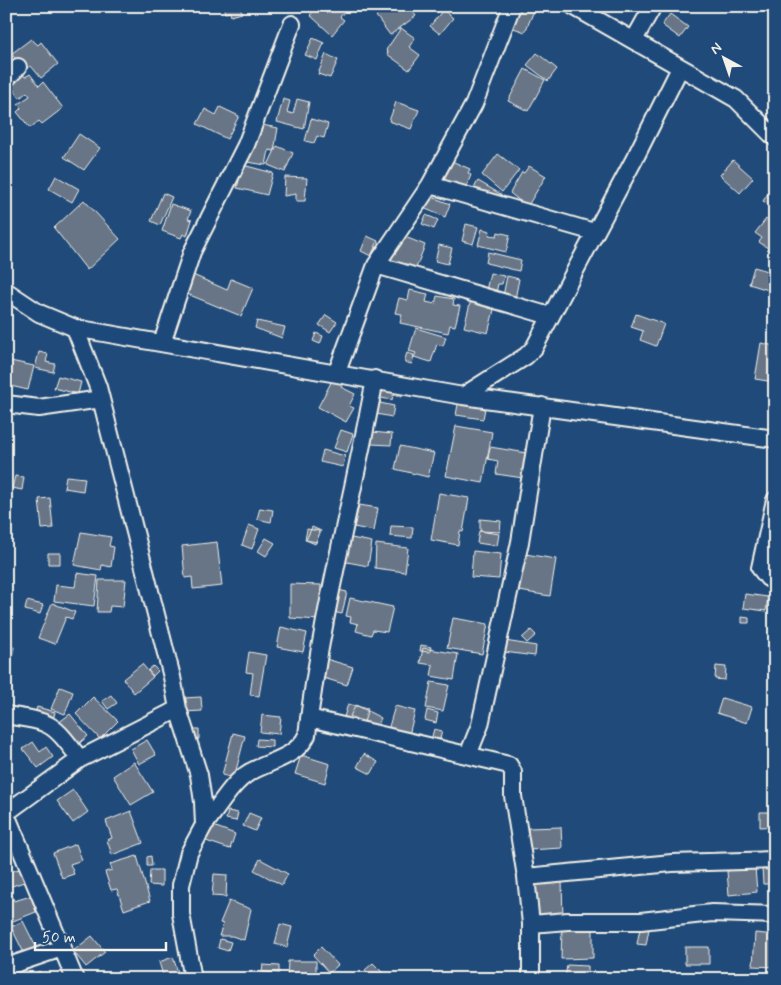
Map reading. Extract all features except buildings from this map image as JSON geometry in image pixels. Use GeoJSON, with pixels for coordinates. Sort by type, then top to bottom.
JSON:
{"type":"FeatureCollection","features":[{"type":"Feature","properties":{"kind":"street"},"geometry":{"type":"LineString","coordinates":[[337,372],[376,265],[430,185],[474,104],[512,6]]}},
{"type":"Feature","properties":{"kind":"street"},"geometry":{"type":"LineString","coordinates":[[573,6],[736,99],[775,138]]}},
{"type":"Feature","properties":{"kind":"street"},"geometry":{"type":"LineString","coordinates":[[634,40],[653,6]]}},
{"type":"Feature","properties":{"kind":"street"},"geometry":{"type":"LineString","coordinates":[[162,343],[192,252],[246,145],[292,24]]}},
{"type":"Feature","properties":{"kind":"street"},"geometry":{"type":"LineString","coordinates":[[6,79],[18,67]]}},
{"type":"Feature","properties":{"kind":"street"},"geometry":{"type":"LineString","coordinates":[[463,396],[526,356],[534,348],[636,156],[680,68]]}},
{"type":"Feature","properties":{"kind":"street"},"geometry":{"type":"LineString","coordinates":[[430,185],[594,232]]}},
{"type":"Feature","properties":{"kind":"street"},"geometry":{"type":"LineString","coordinates":[[376,265],[550,316]]}},
{"type":"Feature","properties":{"kind":"street"},"geometry":{"type":"LineString","coordinates":[[6,291],[39,313],[74,328],[337,372],[463,396],[775,439]]}},
{"type":"Feature","properties":{"kind":"street"},"geometry":{"type":"LineString","coordinates":[[74,328],[101,399],[170,667],[178,709],[199,775],[204,825]]}},
{"type":"Feature","properties":{"kind":"street"},"geometry":{"type":"LineString","coordinates":[[193,979],[181,914],[181,885],[189,853],[204,825],[243,777],[302,746],[306,735],[330,588],[354,488],[375,379]]}},
{"type":"Feature","properties":{"kind":"street"},"geometry":{"type":"LineString","coordinates":[[6,404],[39,408],[101,399]]}},
{"type":"Feature","properties":{"kind":"street"},"geometry":{"type":"LineString","coordinates":[[468,755],[480,726],[520,542],[542,406]]}},
{"type":"Feature","properties":{"kind":"street"},"geometry":{"type":"LineString","coordinates":[[775,500],[760,568],[768,578],[775,582]]}},
{"type":"Feature","properties":{"kind":"street"},"geometry":{"type":"LineString","coordinates":[[75,979],[6,814],[80,759],[178,709]]}},
{"type":"Feature","properties":{"kind":"street"},"geometry":{"type":"LineString","coordinates":[[6,715],[39,720],[52,725],[80,759]]}},
{"type":"Feature","properties":{"kind":"street"},"geometry":{"type":"LineString","coordinates":[[309,718],[506,763],[511,767],[513,796],[526,877],[531,924],[531,979]]}},
{"type":"Feature","properties":{"kind":"street"},"geometry":{"type":"LineString","coordinates":[[526,877],[672,862],[775,860]]}},
{"type":"Feature","properties":{"kind":"street"},"geometry":{"type":"LineString","coordinates":[[531,924],[568,921],[641,921],[712,913],[775,915]]}},
{"type":"Feature","properties":{"kind":"street"},"geometry":{"type":"LineString","coordinates":[[6,967],[62,948]]}}]}
